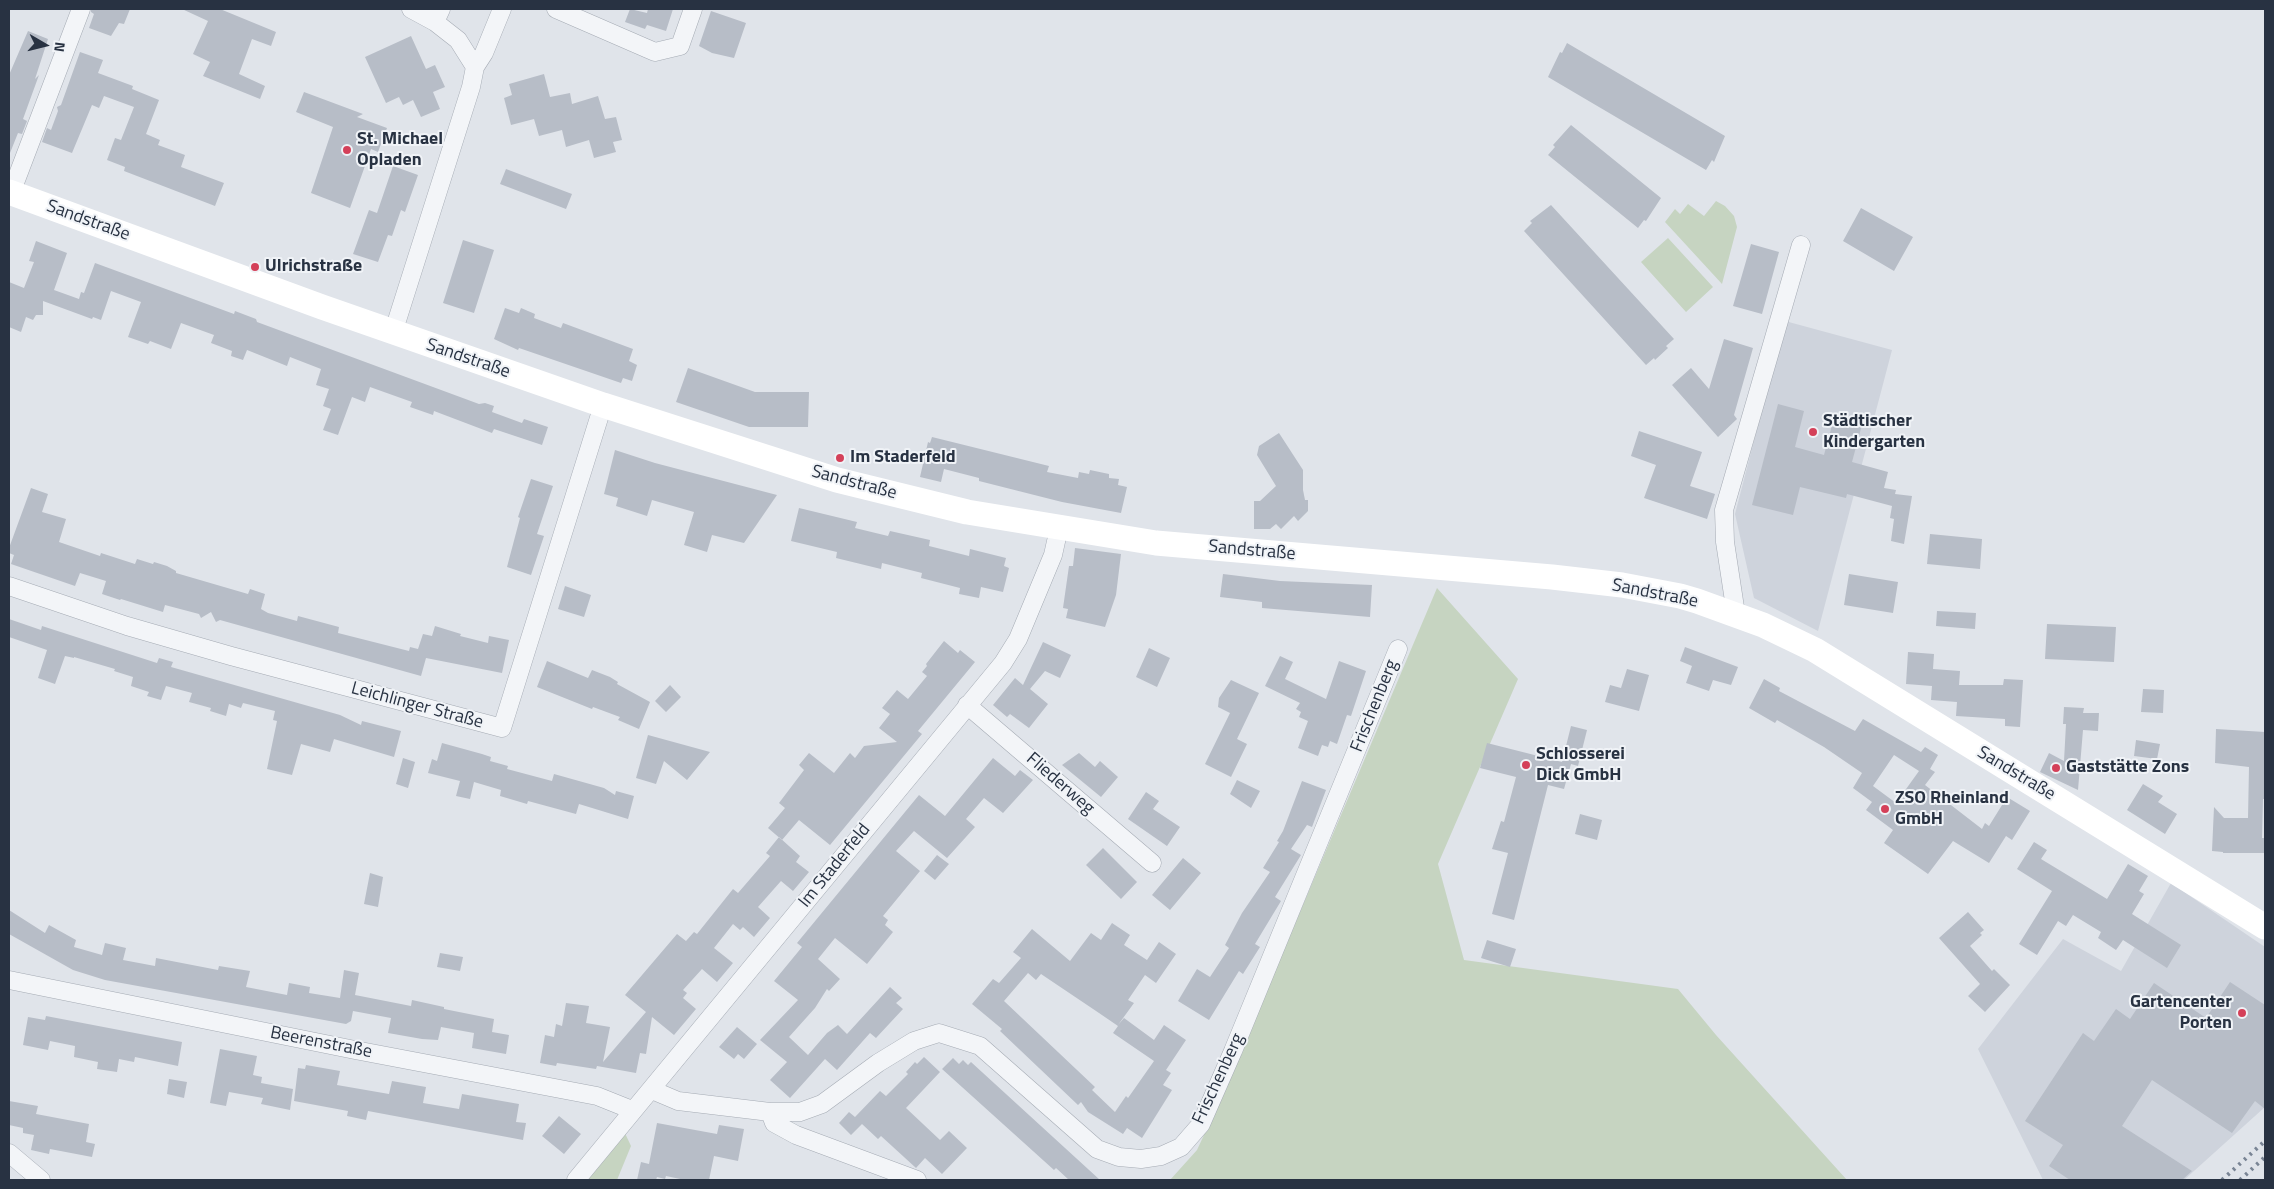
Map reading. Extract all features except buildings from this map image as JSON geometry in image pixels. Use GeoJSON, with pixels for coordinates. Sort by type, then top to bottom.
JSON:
{"type":"FeatureCollection","features":[{"type":"Feature","properties":{"kind":"street"},"geometry":{"type":"LineString","coordinates":[[10,193],[81,9]]}},
{"type":"Feature","properties":{"kind":"street"},"geometry":{"type":"LineString","coordinates":[[411,9],[438,15],[458,40],[475,67]]}},
{"type":"Feature","properties":{"kind":"street"},"geometry":{"type":"LineString","coordinates":[[393,333],[471,87],[475,67],[484,53],[502,9]]}},
{"type":"Feature","properties":{"kind":"street"},"geometry":{"type":"LineString","coordinates":[[556,9],[655,52],[680,46],[693,9]]}},
{"type":"Feature","properties":{"kind":"street","name":"Sandstraße"},"geometry":{"type":"LineString","coordinates":[[10,193],[393,333],[603,405],[836,480],[967,512],[1156,543],[1420,565],[1622,585],[1680,596],[1736,614],[1815,650],[2265,927]]}},
{"type":"Feature","properties":{"kind":"street"},"geometry":{"type":"LineString","coordinates":[[1736,614],[1724,542],[1724,510],[1801,245]]}},
{"type":"Feature","properties":{"kind":"street","name":"Leichlinger Straße"},"geometry":{"type":"LineString","coordinates":[[9,586],[127,626],[231,656],[502,728],[603,405]]}},
{"type":"Feature","properties":{"kind":"street","name":"Im Staderfeld"},"geometry":{"type":"LineString","coordinates":[[576,1180],[1003,663],[1018,639],[1053,555],[1059,528]]}},
{"type":"Feature","properties":{"kind":"street","name":"Frischenberg"},"geometry":{"type":"LineString","coordinates":[[652,1090],[678,1101],[770,1112],[800,1112],[822,1104],[878,1063],[914,1041],[940,1033],[980,1046],[1097,1149],[1119,1158],[1141,1159],[1161,1156],[1182,1147],[1201,1124],[1398,649]]}},
{"type":"Feature","properties":{"kind":"street","name":"Fliederweg"},"geometry":{"type":"LineString","coordinates":[[967,705],[1152,864]]}},
{"type":"Feature","properties":{"kind":"street","name":"Beerenstraße"},"geometry":{"type":"LineString","coordinates":[[9,980],[345,1048],[597,1096],[632,1110]]}},
{"type":"Feature","properties":{"kind":"street"},"geometry":{"type":"LineString","coordinates":[[770,1112],[774,1123],[796,1135],[918,1180]]}},
{"type":"Feature","properties":{"kind":"street"},"geometry":{"type":"LineString","coordinates":[[9,1153],[41,1180]]}},
{"type":"Feature","properties":{"kind":"shaded area","name":"Städtischer Kindergarten"},"geometry":{"type":"Polygon","coordinates":[[[1785,321],[1892,350],[1818,631],[1754,598],[1735,514],[1785,321]]]}},
{"type":"Feature","properties":{"kind":"shaded area"},"geometry":{"type":"Polygon","coordinates":[[[2171,883],[2265,947],[2265,1107],[2184,1180],[2043,1180],[1978,1049],[2063,939],[2121,971],[2171,883]]]}},
{"type":"Feature","properties":{"kind":"green space"},"geometry":{"type":"Polygon","coordinates":[[[1716,201],[1725,206],[1734,216],[1737,227],[1722,284],[1665,222],[1675,209],[1680,214],[1688,204],[1704,216],[1716,201]]]}},
{"type":"Feature","properties":{"kind":"green space"},"geometry":{"type":"Polygon","coordinates":[[[1668,238],[1713,287],[1686,312],[1641,262],[1668,238]]]}},
{"type":"Feature","properties":{"kind":"green space"},"geometry":{"type":"Polygon","coordinates":[[[1437,588],[1518,679],[1438,864],[1464,960],[1678,989],[1716,1035],[1847,1180],[1170,1180],[1197,1150],[1223,1094],[1437,588]]]}},
{"type":"Feature","properties":{"kind":"green space"},"geometry":{"type":"Polygon","coordinates":[[[623,1129],[631,1146],[617,1180],[587,1180],[623,1129]]]}},
{"type":"Feature","properties":{"kind":"railway"},"geometry":{"type":"LineString","coordinates":[[2222,1180],[2265,1141]]}},
{"type":"Feature","properties":{"kind":"railway"},"geometry":{"type":"LineString","coordinates":[[2240,1180],[2265,1157]]}},
{"type":"Feature","properties":{"kind":"place","name":"St. Michael Opladen"},"geometry":{"type":"Point","coordinates":[347,150]}},
{"type":"Feature","properties":{"kind":"place","name":"Ulrichstraße"},"geometry":{"type":"Point","coordinates":[255,267]}},
{"type":"Feature","properties":{"kind":"place","name":"Städtischer Kindergarten"},"geometry":{"type":"Point","coordinates":[1813,432]}},
{"type":"Feature","properties":{"kind":"place","name":"Im Staderfeld"},"geometry":{"type":"Point","coordinates":[840,458]}},
{"type":"Feature","properties":{"kind":"place","name":"Schlosserei Dick GmbH"},"geometry":{"type":"Point","coordinates":[1526,765]}},
{"type":"Feature","properties":{"kind":"place","name":"Gaststätte Zons"},"geometry":{"type":"Point","coordinates":[2056,768]}},
{"type":"Feature","properties":{"kind":"place","name":"ZSO Rheinland GmbH"},"geometry":{"type":"Point","coordinates":[1885,809]}},
{"type":"Feature","properties":{"kind":"place","name":"Gartencenter Porten"},"geometry":{"type":"Point","coordinates":[2242,1013]}}]}
